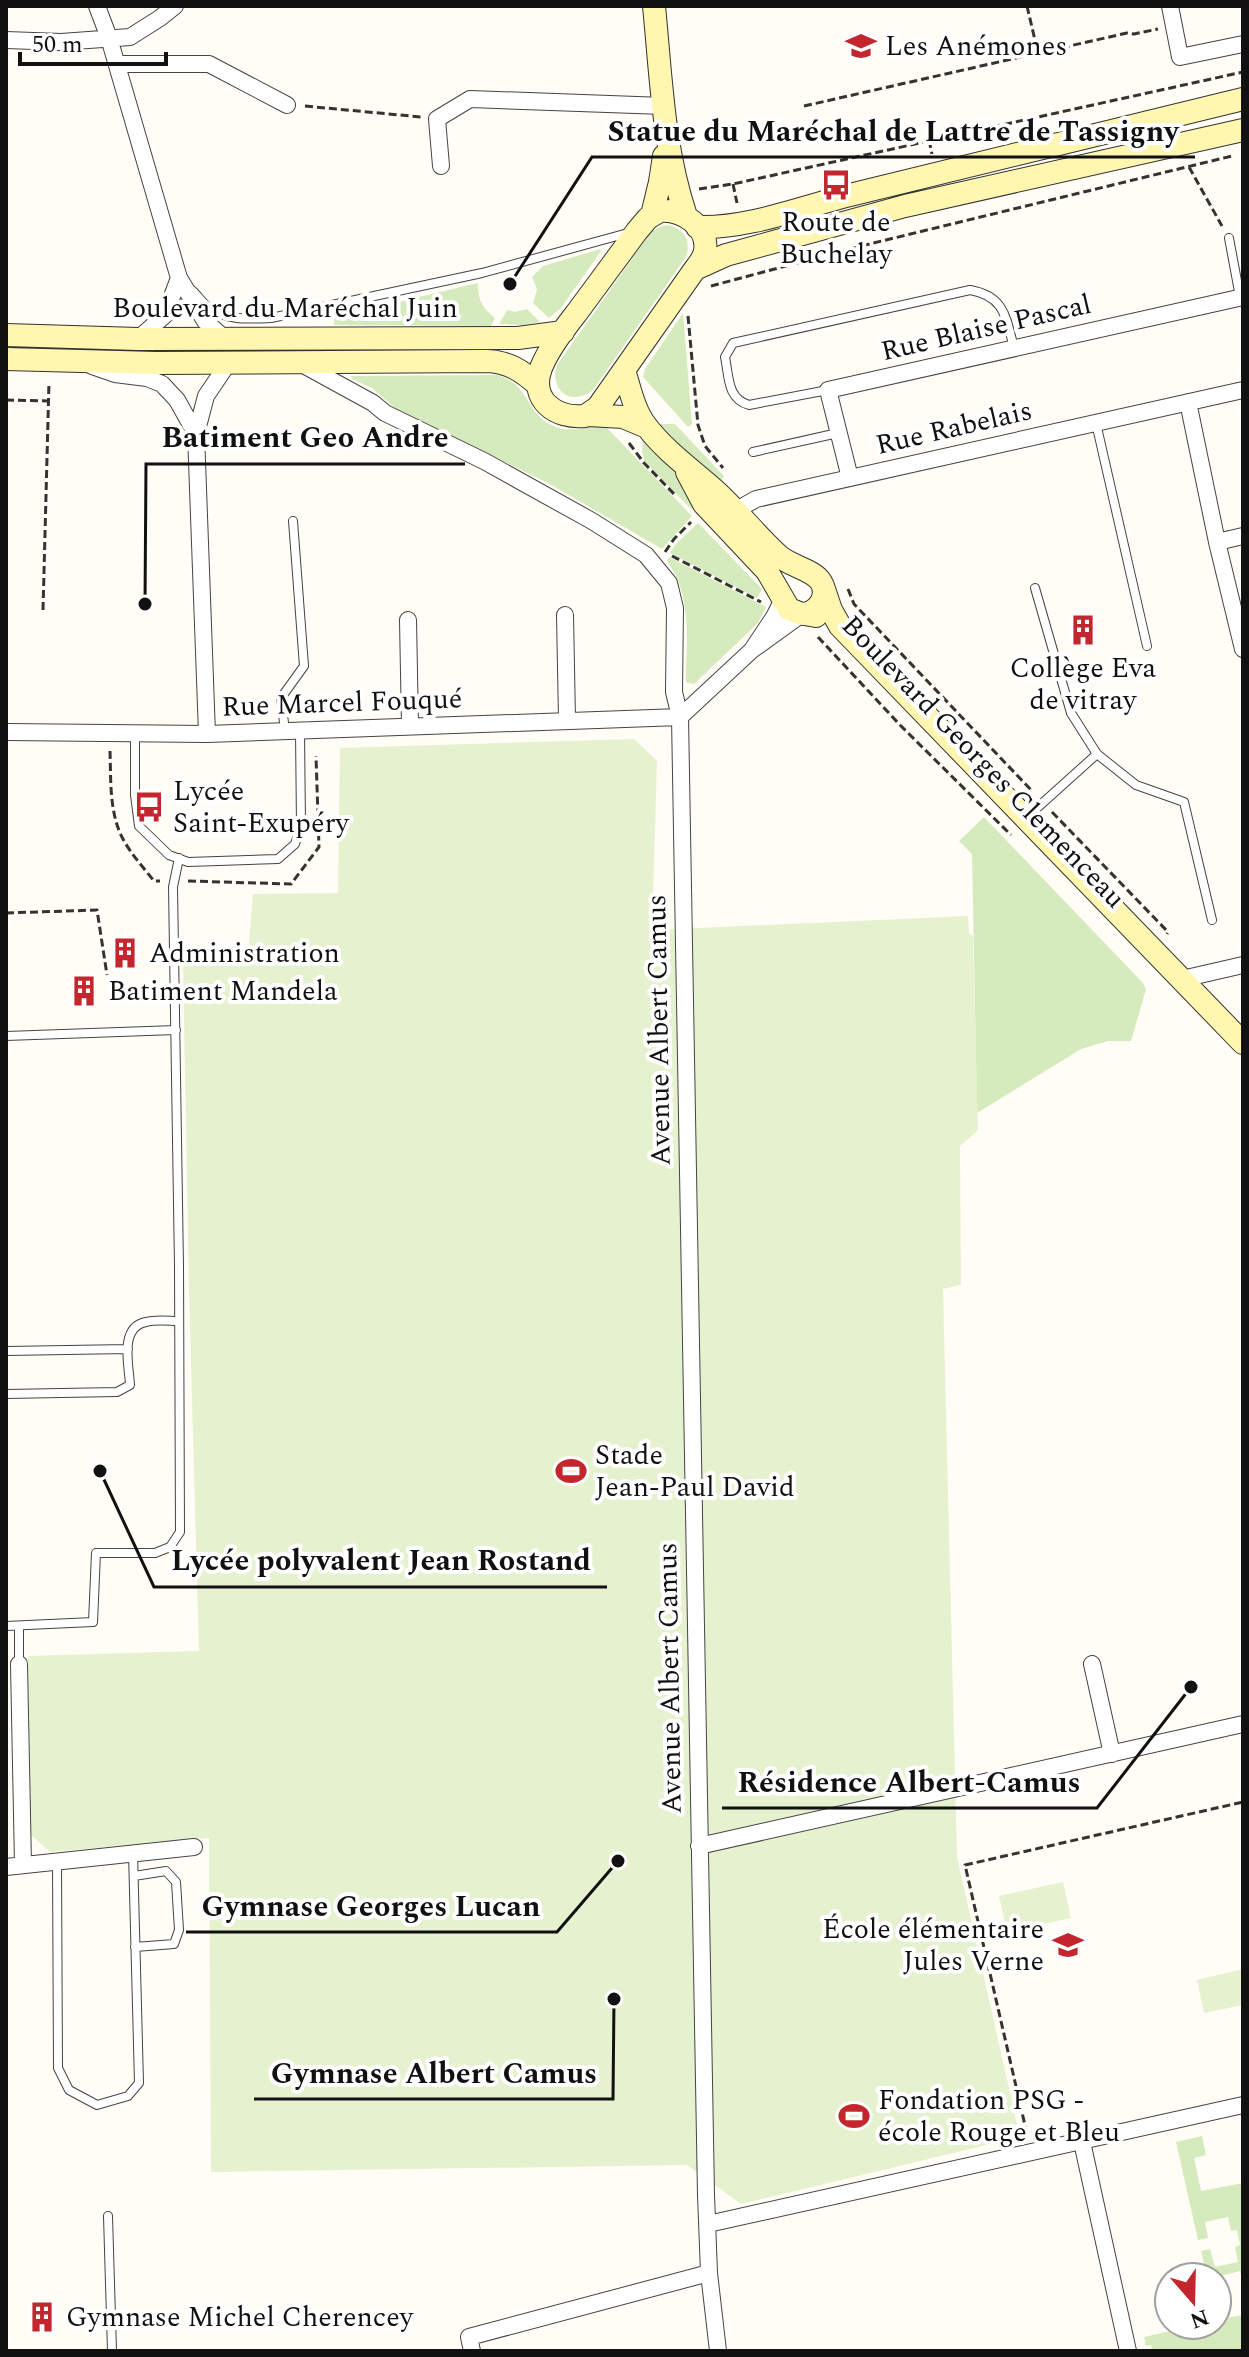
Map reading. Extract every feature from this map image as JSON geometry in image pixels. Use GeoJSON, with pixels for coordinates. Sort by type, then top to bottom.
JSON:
{"type":"FeatureCollection","features":[{"type":"Feature","properties":{"kind":"main road"},"geometry":{"type":"LineString","coordinates":[[589,415],[598,407],[695,269],[705,248],[678,191],[666,131],[654,6]]}},
{"type":"Feature","properties":{"kind":"main road"},"geometry":{"type":"LineString","coordinates":[[645,223],[666,211],[692,221],[724,227],[741,224],[1243,99]]}},
{"type":"Feature","properties":{"kind":"main road"},"geometry":{"type":"LineString","coordinates":[[695,269],[726,255],[905,206],[1243,130]]}},
{"type":"Feature","properties":{"kind":"main road"},"geometry":{"type":"LineString","coordinates":[[538,385],[540,370],[563,332],[645,223],[660,182],[666,131]]}},
{"type":"Feature","properties":{"kind":"main road","name":"Boulevard du Maréchal Juin"},"geometry":{"type":"LineString","coordinates":[[6,335],[138,339],[518,338],[563,332]]}},
{"type":"Feature","properties":{"kind":"main road","name":"Boulevard du Maréchal Juin"},"geometry":{"type":"LineString","coordinates":[[6,359],[80,362],[504,362],[538,385],[543,399],[555,411],[569,416],[589,415]]}},
{"type":"Feature","properties":{"kind":"main road"},"geometry":{"type":"LineString","coordinates":[[624,370],[634,402],[647,427],[785,561],[825,579]]}},
{"type":"Feature","properties":{"kind":"main road"},"geometry":{"type":"LineString","coordinates":[[589,415],[623,417],[647,427]]}},
{"type":"Feature","properties":{"kind":"main road"},"geometry":{"type":"LineString","coordinates":[[680,460],[707,507],[767,571],[774,599],[797,618],[819,607],[825,579]]}},
{"type":"Feature","properties":{"kind":"main road"},"geometry":{"type":"LineString","coordinates":[[774,599],[791,575],[825,579]]}},
{"type":"Feature","properties":{"kind":"main road","name":"Boulevard Georges Clemenceau"},"geometry":{"type":"LineString","coordinates":[[825,579],[831,610],[840,626],[1034,810],[1159,956],[1243,1043]]}},
{"type":"Feature","properties":{"kind":"main road","name":"Boulevard Georges Clemenceau"},"geometry":{"type":"LineString","coordinates":[[797,618],[840,626]]}},
{"type":"Feature","properties":{"kind":"street"},"geometry":{"type":"LineString","coordinates":[[97,6],[181,281],[205,321],[225,339]]}},
{"type":"Feature","properties":{"kind":"street"},"geometry":{"type":"LineString","coordinates":[[6,40],[61,42],[130,37],[175,6]]}},
{"type":"Feature","properties":{"kind":"street"},"geometry":{"type":"LineString","coordinates":[[1175,12],[1180,57],[1243,44]]}},
{"type":"Feature","properties":{"kind":"street"},"geometry":{"type":"LineString","coordinates":[[117,64],[209,64],[287,105]]}},
{"type":"Feature","properties":{"kind":"street"},"geometry":{"type":"LineString","coordinates":[[441,166],[437,119],[470,99],[664,106]]}},
{"type":"Feature","properties":{"kind":"street"},"geometry":{"type":"LineString","coordinates":[[138,339],[165,315],[181,281]]}},
{"type":"Feature","properties":{"kind":"street","name":"Rue Blaise Pascal"},"geometry":{"type":"LineString","coordinates":[[828,390],[1242,297]]}},
{"type":"Feature","properties":{"kind":"street"},"geometry":{"type":"LineString","coordinates":[[80,362],[115,374],[147,378],[162,384],[177,400],[196,434]]}},
{"type":"Feature","properties":{"kind":"street"},"geometry":{"type":"LineString","coordinates":[[207,734],[196,434],[206,396],[229,362]]}},
{"type":"Feature","properties":{"kind":"street","name":"Avenue Albert Camus"},"geometry":{"type":"LineString","coordinates":[[299,362],[373,403],[385,413],[537,490],[646,555],[669,583],[675,608],[674,692],[680,717],[709,2273],[718,2351]]}},
{"type":"Feature","properties":{"kind":"street"},"geometry":{"type":"LineString","coordinates":[[828,390],[850,478]]}},
{"type":"Feature","properties":{"kind":"street","name":"Rue Rabelais"},"geometry":{"type":"LineString","coordinates":[[735,511],[756,499],[1243,390]]}},
{"type":"Feature","properties":{"kind":"street"},"geometry":{"type":"LineString","coordinates":[[1188,402],[1243,649]]}},
{"type":"Feature","properties":{"kind":"street"},"geometry":{"type":"LineString","coordinates":[[1217,542],[1243,536]]}},
{"type":"Feature","properties":{"kind":"street"},"geometry":{"type":"LineString","coordinates":[[752,650],[774,617],[774,599]]}},
{"type":"Feature","properties":{"kind":"street"},"geometry":{"type":"LineString","coordinates":[[565,615],[567,720]]}},
{"type":"Feature","properties":{"kind":"street"},"geometry":{"type":"LineString","coordinates":[[680,717],[752,650],[797,618]]}},
{"type":"Feature","properties":{"kind":"street"},"geometry":{"type":"LineString","coordinates":[[408,620],[410,726]]}},
{"type":"Feature","properties":{"kind":"street","name":"Rue Marcel Fouqué"},"geometry":{"type":"LineString","coordinates":[[6,732],[207,734],[680,717]]}},
{"type":"Feature","properties":{"kind":"street"},"geometry":{"type":"LineString","coordinates":[[1182,979],[1243,965]]}},
{"type":"Feature","properties":{"kind":"street"},"geometry":{"type":"LineString","coordinates":[[19,1664],[14,1866],[194,1847]]}},
{"type":"Feature","properties":{"kind":"street"},"geometry":{"type":"LineString","coordinates":[[1092,1664],[1112,1754]]}},
{"type":"Feature","properties":{"kind":"street"},"geometry":{"type":"LineString","coordinates":[[699,1846],[1243,1724]]}},
{"type":"Feature","properties":{"kind":"street"},"geometry":{"type":"LineString","coordinates":[[708,2224],[1243,2105]]}},
{"type":"Feature","properties":{"kind":"street"},"geometry":{"type":"LineString","coordinates":[[1082,2142],[1128,2351]]}},
{"type":"Feature","properties":{"kind":"street"},"geometry":{"type":"LineString","coordinates":[[472,2351],[469,2337],[709,2273]]}},
{"type":"Feature","properties":{"kind":"lane"},"geometry":{"type":"LineString","coordinates":[[181,281],[208,306],[223,315],[240,320],[271,318],[482,273],[645,223]]}},
{"type":"Feature","properties":{"kind":"lane"},"geometry":{"type":"LineString","coordinates":[[1229,238],[1242,297]]}},
{"type":"Feature","properties":{"kind":"lane"},"geometry":{"type":"LineString","coordinates":[[828,390],[749,405],[739,402],[732,393],[725,357],[733,343],[970,290],[985,292],[1003,309],[1014,348]]}},
{"type":"Feature","properties":{"kind":"lane"},"geometry":{"type":"LineString","coordinates":[[1096,423],[1147,646]]}},
{"type":"Feature","properties":{"kind":"lane"},"geometry":{"type":"LineString","coordinates":[[753,452],[839,433]]}},
{"type":"Feature","properties":{"kind":"lane"},"geometry":{"type":"LineString","coordinates":[[135,733],[135,795],[139,826],[169,855],[188,862],[278,859],[295,844],[301,826],[293,731],[281,698],[304,666],[293,521]]}},
{"type":"Feature","properties":{"kind":"lane"},"geometry":{"type":"LineString","coordinates":[[1035,588],[1071,713],[1097,754],[1136,785],[1184,802],[1212,920]]}},
{"type":"Feature","properties":{"kind":"lane"},"geometry":{"type":"LineString","coordinates":[[1034,810],[1097,754]]}},
{"type":"Feature","properties":{"kind":"lane"},"geometry":{"type":"LineString","coordinates":[[6,1626],[93,1622],[96,1553],[155,1553],[170,1547],[180,1532],[173,887],[179,858]]}},
{"type":"Feature","properties":{"kind":"lane"},"geometry":{"type":"LineString","coordinates":[[6,1036],[176,1030]]}},
{"type":"Feature","properties":{"kind":"lane"},"geometry":{"type":"LineString","coordinates":[[6,1394],[117,1392],[130,1385],[128,1349],[129,1333],[133,1327],[145,1322],[179,1321]]}},
{"type":"Feature","properties":{"kind":"lane"},"geometry":{"type":"LineString","coordinates":[[6,1351],[128,1349]]}},
{"type":"Feature","properties":{"kind":"lane"},"geometry":{"type":"LineString","coordinates":[[19,1626],[19,1664]]}},
{"type":"Feature","properties":{"kind":"lane"},"geometry":{"type":"LineString","coordinates":[[57,1862],[58,2068],[69,2090],[97,2105],[128,2096],[139,2083],[133,1853]]}},
{"type":"Feature","properties":{"kind":"lane"},"geometry":{"type":"LineString","coordinates":[[134,1876],[166,1871],[176,1882],[179,1930],[174,1944],[135,1947]]}},
{"type":"Feature","properties":{"kind":"lane"},"geometry":{"type":"LineString","coordinates":[[108,2216],[112,2351]]}},
{"type":"Feature","properties":{"kind":"path"},"geometry":{"type":"LineString","coordinates":[[1027,6],[1038,53]]}},
{"type":"Feature","properties":{"kind":"path"},"geometry":{"type":"LineString","coordinates":[[804,106],[1127,33],[1134,34],[1175,12]]}},
{"type":"Feature","properties":{"kind":"path"},"geometry":{"type":"LineString","coordinates":[[678,191],[733,184],[1243,72]]}},
{"type":"Feature","properties":{"kind":"path"},"geometry":{"type":"LineString","coordinates":[[287,105],[437,119]]}},
{"type":"Feature","properties":{"kind":"path"},"geometry":{"type":"LineString","coordinates":[[703,291],[857,247],[1243,153]]}},
{"type":"Feature","properties":{"kind":"path"},"geometry":{"type":"LineString","coordinates":[[1189,167],[1229,238]]}},
{"type":"Feature","properties":{"kind":"path"},"geometry":{"type":"LineString","coordinates":[[692,307],[687,324],[698,425],[705,446],[729,474]]}},
{"type":"Feature","properties":{"kind":"path"},"geometry":{"type":"LineString","coordinates":[[43,610],[50,361]]}},
{"type":"Feature","properties":{"kind":"path"},"geometry":{"type":"LineString","coordinates":[[6,400],[48,401]]}},
{"type":"Feature","properties":{"kind":"path"},"geometry":{"type":"LineString","coordinates":[[623,417],[617,425],[644,463],[675,495]]}},
{"type":"Feature","properties":{"kind":"path"},"geometry":{"type":"LineString","coordinates":[[707,507],[674,539],[665,553],[774,599]]}},
{"type":"Feature","properties":{"kind":"path"},"geometry":{"type":"LineString","coordinates":[[825,579],[854,604],[1034,810],[1168,932],[1159,956]]}},
{"type":"Feature","properties":{"kind":"path","name":"Boulevard Georges Clemenceau"},"geometry":{"type":"LineString","coordinates":[[797,618],[1019,843]]}},
{"type":"Feature","properties":{"kind":"path"},"geometry":{"type":"LineString","coordinates":[[6,913],[97,910],[107,975]]}},
{"type":"Feature","properties":{"kind":"path"},"geometry":{"type":"LineString","coordinates":[[1031,2153],[965,1865],[1243,1802]]}},
{"type":"Feature","properties":{"kind":"green space"},"geometry":{"type":"Polygon","coordinates":[[[668,225],[679,229],[685,236],[688,246],[686,257],[593,390],[577,397],[564,394],[556,382],[557,365],[651,232],[668,225]]]}},
{"type":"Feature","properties":{"kind":"green space"},"geometry":{"type":"Polygon","coordinates":[[[600,249],[561,308],[549,318],[533,303],[537,289],[532,277],[543,266],[600,249]]]}},
{"type":"Feature","properties":{"kind":"green space"},"geometry":{"type":"Polygon","coordinates":[[[478,283],[482,303],[495,318],[491,326],[334,325],[334,317],[478,283]]]}},
{"type":"Feature","properties":{"kind":"green space"},"geometry":{"type":"Polygon","coordinates":[[[527,309],[540,322],[499,324],[507,310],[527,309]]]}},
{"type":"Feature","properties":{"kind":"green space"},"geometry":{"type":"Polygon","coordinates":[[[683,313],[692,424],[688,427],[643,377],[645,369],[683,313]]]}},
{"type":"Feature","properties":{"kind":"green space"},"geometry":{"type":"Polygon","coordinates":[[[496,375],[515,384],[536,413],[551,425],[567,429],[607,428],[692,516],[662,549],[548,483],[396,409],[372,388],[351,376],[496,375]]]}},
{"type":"Feature","properties":{"kind":"green space"},"geometry":{"type":"Polygon","coordinates":[[[658,424],[675,424],[724,476],[718,486],[658,424]]]}},
{"type":"Feature","properties":{"kind":"green space"},"geometry":{"type":"Polygon","coordinates":[[[643,437],[685,481],[697,504],[691,509],[645,462],[643,437]]]}},
{"type":"Feature","properties":{"kind":"green space"},"geometry":{"type":"Polygon","coordinates":[[[698,523],[762,589],[757,598],[670,553],[698,523]]]}},
{"type":"Feature","properties":{"kind":"green space"},"geometry":{"type":"Polygon","coordinates":[[[669,557],[766,607],[758,623],[694,684],[686,682],[684,604],[681,589],[667,561],[669,557]]]}},
{"type":"Feature","properties":{"kind":"green space","name":"Stade Jean-Paul David"},"geometry":{"type":"Polygon","coordinates":[[[634,739],[657,761],[652,930],[968,916],[969,934],[973,935],[978,1130],[960,1146],[961,1285],[943,1289],[957,1857],[1020,2137],[741,2204],[687,2165],[211,2172],[209,1838],[50,1852],[27,1831],[28,1656],[199,1651],[183,958],[248,953],[253,894],[338,893],[340,748],[634,739]]]}},
{"type":"Feature","properties":{"kind":"green space"},"geometry":{"type":"Polygon","coordinates":[[[984,817],[1146,989],[1131,1041],[1108,1041],[1081,1049],[977,1113],[972,854],[959,841],[984,817]]]}},
{"type":"Feature","properties":{"kind":"green space"},"geometry":{"type":"Polygon","coordinates":[[[1063,1882],[1071,1918],[1007,1932],[999,1896],[1063,1882]]]}},
{"type":"Feature","properties":{"kind":"green space"},"geometry":{"type":"Polygon","coordinates":[[[1243,1969],[1243,2005],[1204,2013],[1197,1980],[1243,1969]]]}},
{"type":"Feature","properties":{"kind":"green space"},"geometry":{"type":"Polygon","coordinates":[[[1202,2136],[1206,2155],[1194,2158],[1201,2191],[1243,2183],[1243,2283],[1240,2271],[1233,2273],[1233,2263],[1238,2262],[1235,2247],[1240,2245],[1237,2230],[1231,2231],[1228,2217],[1205,2222],[1208,2238],[1198,2240],[1176,2142],[1202,2136]]]}},
{"type":"Feature","properties":{"kind":"green space"},"geometry":{"type":"Polygon","coordinates":[[[1210,2249],[1213,2261],[1203,2261],[1201,2251],[1210,2249]]]}},
{"type":"Feature","properties":{"kind":"green space"},"geometry":{"type":"Polygon","coordinates":[[[1243,2315],[1243,2351],[1152,2351],[1151,2345],[1146,2346],[1144,2337],[1153,2335],[1153,2341],[1233,2341],[1233,2317],[1243,2315]]]}},
{"type":"Feature","properties":{"kind":"place","name":"Les Anémones"},"geometry":{"type":"Point","coordinates":[861,46]}},
{"type":"Feature","properties":{"kind":"place","name":"Route de Buchelay"},"geometry":{"type":"Point","coordinates":[836,185]}},
{"type":"Feature","properties":{"kind":"place","name":"Statue du Maréchal de Lattre de Tassigny"},"geometry":{"type":"Point","coordinates":[510,284]}},
{"type":"Feature","properties":{"kind":"place","name":"Batiment Geo Andre"},"geometry":{"type":"Point","coordinates":[145,604]}},
{"type":"Feature","properties":{"kind":"place","name":"Collège Eva de vitray"},"geometry":{"type":"Point","coordinates":[1083,630]}},
{"type":"Feature","properties":{"kind":"place","name":"Lycée Saint-Exupéry"},"geometry":{"type":"Point","coordinates":[149,807]}},
{"type":"Feature","properties":{"kind":"place","name":"Administration"},"geometry":{"type":"Point","coordinates":[125,953]}},
{"type":"Feature","properties":{"kind":"place","name":"Batiment Mandela"},"geometry":{"type":"Point","coordinates":[84,991]}},
{"type":"Feature","properties":{"kind":"place","name":"Lycée polyvalent Jean Rostand"},"geometry":{"type":"Point","coordinates":[100,1471]}},
{"type":"Feature","properties":{"kind":"place","name":"Stade Jean-Paul David"},"geometry":{"type":"Point","coordinates":[571,1471]}},
{"type":"Feature","properties":{"kind":"place","name":"Résidence Albert-Camus"},"geometry":{"type":"Point","coordinates":[1191,1687]}},
{"type":"Feature","properties":{"kind":"place","name":"Gymnase Georges Lucan"},"geometry":{"type":"Point","coordinates":[618,1861]}},
{"type":"Feature","properties":{"kind":"place","name":"École élémentaire Jules Verne"},"geometry":{"type":"Point","coordinates":[1068,1945]}},
{"type":"Feature","properties":{"kind":"place","name":"Gymnase Albert Camus"},"geometry":{"type":"Point","coordinates":[614,1999]}},
{"type":"Feature","properties":{"kind":"place","name":"Fondation PSG - école Rouge et Bleu"},"geometry":{"type":"Point","coordinates":[854,2116]}},
{"type":"Feature","properties":{"kind":"place","name":"Gymnase Michel Cherencey"},"geometry":{"type":"Point","coordinates":[42,2317]}}]}
